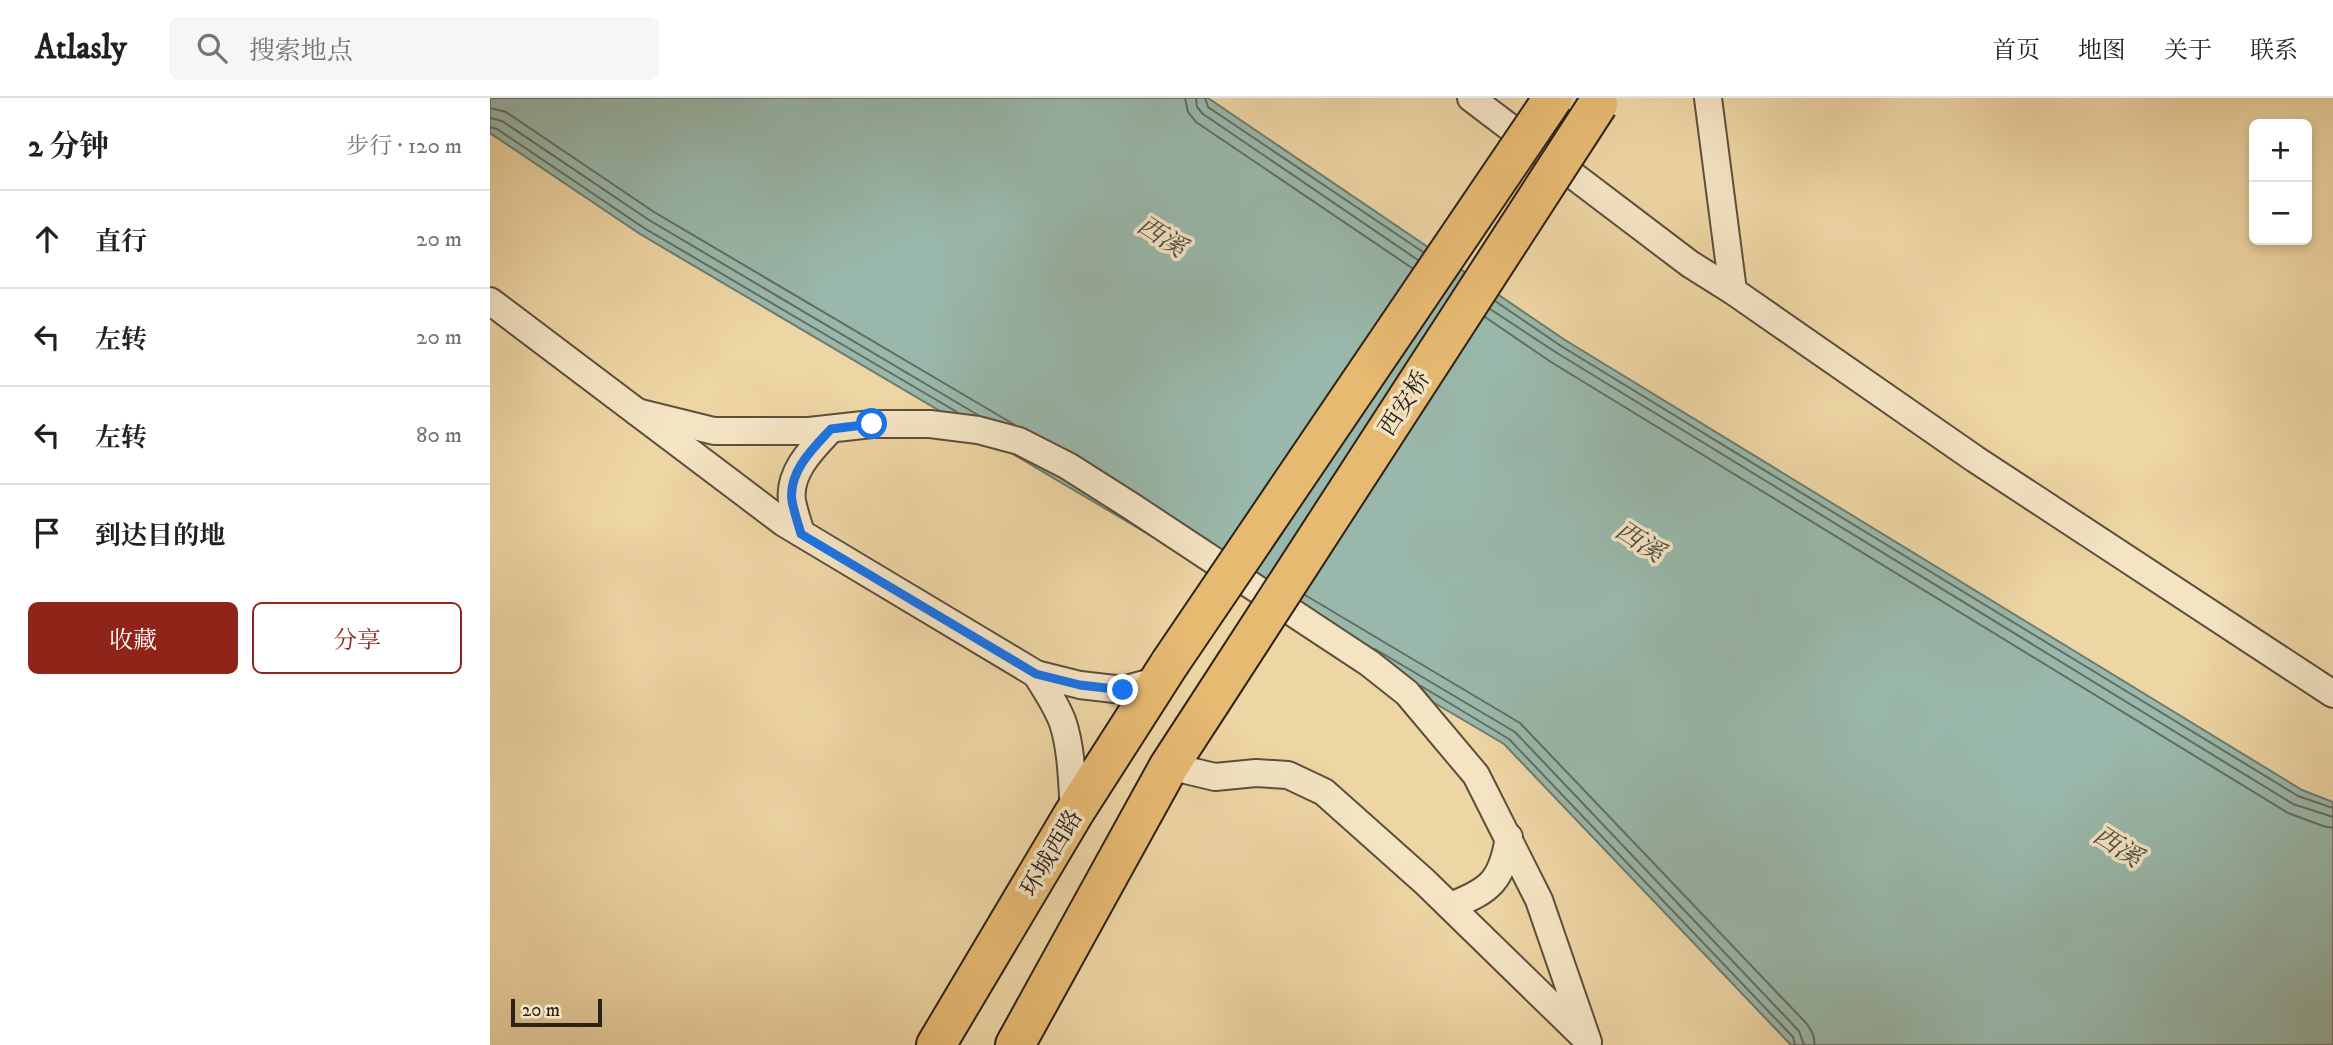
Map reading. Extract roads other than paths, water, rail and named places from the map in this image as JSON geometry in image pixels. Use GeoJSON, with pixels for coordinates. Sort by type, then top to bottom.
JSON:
{"type":"FeatureCollection","features":[{"type":"Feature","properties":{"kind":"main road","name":"环城西路"},"geometry":{"type":"LineString","coordinates":[[936,1045],[1074,813],[1164,672],[1553,98]]}},
{"type":"Feature","properties":{"kind":"main road","name":"西安桥"},"geometry":{"type":"LineString","coordinates":[[1170,766],[1600,101]]}},
{"type":"Feature","properties":{"kind":"main road"},"geometry":{"type":"LineString","coordinates":[[1015,1045],[1170,766]]}},
{"type":"Feature","properties":{"kind":"street"},"geometry":{"type":"LineString","coordinates":[[1472,98],[1689,264],[1733,291],[1975,459],[2333,694]]}},
{"type":"Feature","properties":{"kind":"street"},"geometry":{"type":"LineString","coordinates":[[1708,98],[1733,291]]}},
{"type":"Feature","properties":{"kind":"street"},"geometry":{"type":"LineString","coordinates":[[490,301],[784,523],[1036,674],[1080,685],[1123,690],[1164,672]]}},
{"type":"Feature","properties":{"kind":"street"},"geometry":{"type":"LineString","coordinates":[[638,412],[714,431],[809,431],[872,424],[930,424],[978,430],[1018,441],[1110,493],[1369,663],[1407,693],[1475,775],[1539,900],[1590,1043]]}},
{"type":"Feature","properties":{"kind":"street"},"geometry":{"type":"LineString","coordinates":[[801,534],[792,499],[797,473],[809,453],[831,429]]}},
{"type":"Feature","properties":{"kind":"street"},"geometry":{"type":"LineString","coordinates":[[1036,674],[1054,702],[1063,724],[1072,776],[1074,813]]}},
{"type":"Feature","properties":{"kind":"street"},"geometry":{"type":"LineString","coordinates":[[1170,766],[1215,777],[1255,773],[1288,775],[1324,792],[1450,906],[1590,1043]]}},
{"type":"Feature","properties":{"kind":"street"},"geometry":{"type":"LineString","coordinates":[[1450,906],[1478,895],[1493,882],[1505,862],[1504,828]]}},
{"type":"Feature","properties":{"kind":"water","name":"西溪"},"geometry":{"type":"Polygon","coordinates":[[[490,98],[1208,98],[1565,340],[2302,790],[2333,802],[2333,1045],[1791,1045],[1504,744],[640,234],[490,133],[490,98]]]}}]}
